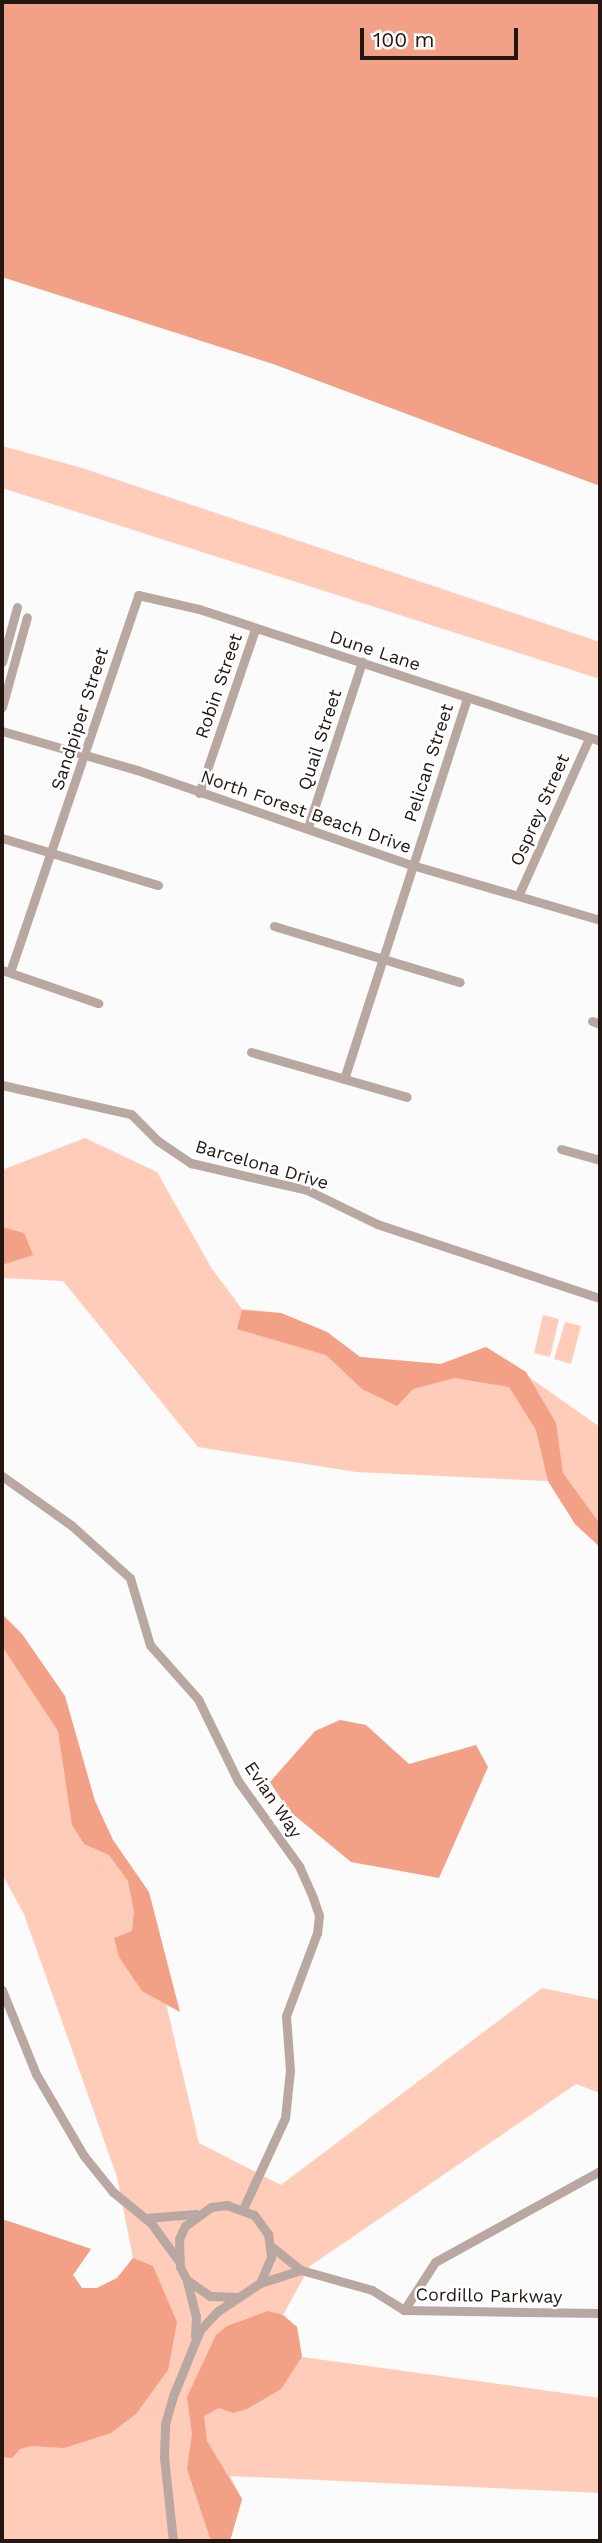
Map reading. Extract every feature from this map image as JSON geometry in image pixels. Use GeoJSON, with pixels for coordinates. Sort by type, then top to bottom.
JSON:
{"type":"FeatureCollection","features":[{"type":"Feature","properties":{"kind":"street","name":"Dune Lane"},"geometry":{"type":"LineString","coordinates":[[138,595],[199,609],[600,741]]}},
{"type":"Feature","properties":{"kind":"street","name":"Sandpiper Street"},"geometry":{"type":"LineString","coordinates":[[97,1003],[6,971],[53,853],[138,595]]}},
{"type":"Feature","properties":{"kind":"street"},"geometry":{"type":"LineString","coordinates":[[2,662],[17,607]]}},
{"type":"Feature","properties":{"kind":"street"},"geometry":{"type":"LineString","coordinates":[[2,706],[27,617]]}},
{"type":"Feature","properties":{"kind":"street","name":"Robin Street"},"geometry":{"type":"LineString","coordinates":[[199,793],[255,629]]}},
{"type":"Feature","properties":{"kind":"street","name":"Quail Street"},"geometry":{"type":"LineString","coordinates":[[308,827],[362,662]]}},
{"type":"Feature","properties":{"kind":"street","name":"Pelican Street"},"geometry":{"type":"LineString","coordinates":[[344,1079],[380,956],[467,699]]}},
{"type":"Feature","properties":{"kind":"street","name":"North Forest Beach Drive"},"geometry":{"type":"LineString","coordinates":[[2,731],[84,754],[412,864],[600,920]]}},
{"type":"Feature","properties":{"kind":"street","name":"Osprey Street"},"geometry":{"type":"LineString","coordinates":[[519,894],[589,738]]}},
{"type":"Feature","properties":{"kind":"street"},"geometry":{"type":"LineString","coordinates":[[2,838],[158,885]]}},
{"type":"Feature","properties":{"kind":"street"},"geometry":{"type":"LineString","coordinates":[[274,926],[460,982]]}},
{"type":"Feature","properties":{"kind":"street"},"geometry":{"type":"LineString","coordinates":[[251,1052],[407,1097]]}},
{"type":"Feature","properties":{"kind":"street","name":"Barcelona Drive"},"geometry":{"type":"LineString","coordinates":[[2,1086],[131,1114],[158,1142],[191,1163],[307,1190],[377,1224],[600,1298]]}},
{"type":"Feature","properties":{"kind":"street"},"geometry":{"type":"LineString","coordinates":[[561,1149],[600,1160]]}},
{"type":"Feature","properties":{"kind":"street","name":"Evian Way"},"geometry":{"type":"LineString","coordinates":[[2,1476],[71,1525],[130,1578],[150,1645],[198,1699],[238,1781],[299,1866],[319,1915],[317,1933],[286,2016],[290,2070],[285,2118],[243,2209]]}},
{"type":"Feature","properties":{"kind":"street"},"geometry":{"type":"LineString","coordinates":[[2,1990],[36,2074],[77,2144],[113,2192],[145,2218],[179,2261],[187,2280],[196,2316],[195,2338],[165,2424],[173,2541]]}},
{"type":"Feature","properties":{"kind":"street"},"geometry":{"type":"LineString","coordinates":[[404,2310],[435,2262],[600,2171]]}},
{"type":"Feature","properties":{"kind":"street"},"geometry":{"type":"LineString","coordinates":[[145,2218],[196,2214],[227,2205],[243,2209],[262,2224],[271,2246],[267,2271],[260,2283]]}},
{"type":"Feature","properties":{"kind":"street"},"geometry":{"type":"LineString","coordinates":[[179,2261],[179,2239],[196,2214]]}},
{"type":"Feature","properties":{"kind":"street","name":"Cordillo Parkway"},"geometry":{"type":"LineString","coordinates":[[271,2246],[301,2270],[372,2290],[404,2310],[600,2314]]}},
{"type":"Feature","properties":{"kind":"street"},"geometry":{"type":"LineString","coordinates":[[195,2338],[237,2297],[260,2283],[301,2270]]}},
{"type":"Feature","properties":{"kind":"street"},"geometry":{"type":"LineString","coordinates":[[187,2280],[210,2296],[237,2297]]}},
{"type":"Feature","properties":{"kind":"shaded area"},"geometry":{"type":"Polygon","coordinates":[[[2,2],[600,2],[600,486],[273,364],[2,277],[2,2]]]}},
{"type":"Feature","properties":{"kind":"shaded area"},"geometry":{"type":"Polygon","coordinates":[[[2,446],[82,468],[600,642],[600,679],[2,488],[2,446]]]}},
{"type":"Feature","properties":{"kind":"shaded area"},"geometry":{"type":"Polygon","coordinates":[[[85,1138],[157,1172],[212,1269],[242,1309],[281,1313],[327,1332],[360,1357],[441,1364],[486,1347],[600,1427],[600,1547],[575,1524],[548,1481],[356,1472],[198,1447],[63,1281],[2,1278],[2,1170],[85,1138]]]}},
{"type":"Feature","properties":{"kind":"shaded area"},"geometry":{"type":"Polygon","coordinates":[[[2,1227],[24,1233],[33,1255],[2,1265],[2,1227]]]}},
{"type":"Feature","properties":{"kind":"shaded area"},"geometry":{"type":"Polygon","coordinates":[[[242,1310],[281,1313],[327,1332],[360,1357],[441,1364],[486,1347],[526,1372],[556,1423],[563,1473],[600,1524],[600,1547],[575,1524],[548,1481],[536,1430],[509,1387],[455,1378],[413,1389],[397,1406],[362,1389],[326,1355],[237,1329],[242,1310]]]}},
{"type":"Feature","properties":{"kind":"shaded area"},"geometry":{"type":"Polygon","coordinates":[[[543,1315],[559,1319],[550,1357],[534,1353],[543,1315]]]}},
{"type":"Feature","properties":{"kind":"shaded area"},"geometry":{"type":"Polygon","coordinates":[[[565,1322],[581,1326],[571,1364],[554,1359],[565,1322]]]}},
{"type":"Feature","properties":{"kind":"shaded area"},"geometry":{"type":"Polygon","coordinates":[[[2,1614],[22,1634],[65,1696],[95,1801],[113,1840],[149,1892],[180,2012],[142,1991],[119,1957],[114,1938],[132,1931],[134,1912],[128,1881],[109,1855],[84,1844],[72,1825],[58,1731],[2,1646],[2,1614]]]}},
{"type":"Feature","properties":{"kind":"shaded area"},"geometry":{"type":"Polygon","coordinates":[[[2,1619],[63,1710],[96,1833],[136,1877],[199,2143],[281,2185],[542,1988],[600,2000],[600,2093],[576,2084],[310,2266],[283,2315],[297,2327],[302,2357],[600,2398],[600,2493],[230,2476],[242,2499],[230,2541],[2,2541],[2,2219],[91,2249],[73,2275],[82,2288],[97,2288],[117,2278],[133,2258],[117,2177],[24,1914],[2,1874],[2,1619]]]}},
{"type":"Feature","properties":{"kind":"shaded area"},"geometry":{"type":"Polygon","coordinates":[[[340,1720],[366,1725],[409,1764],[476,1745],[488,1767],[439,1878],[351,1862],[288,1810],[270,1782],[315,1731],[340,1720]]]}},
{"type":"Feature","properties":{"kind":"shaded area"},"geometry":{"type":"Polygon","coordinates":[[[2,2219],[91,2249],[73,2275],[82,2288],[97,2288],[117,2278],[133,2258],[153,2266],[177,2322],[168,2370],[136,2414],[111,2433],[64,2448],[32,2446],[20,2449],[12,2458],[2,2457],[2,2219]]]}},
{"type":"Feature","properties":{"kind":"shaded area"},"geometry":{"type":"Polygon","coordinates":[[[268,2311],[283,2315],[297,2327],[302,2357],[281,2389],[247,2409],[233,2413],[219,2408],[204,2416],[207,2441],[242,2499],[230,2541],[211,2541],[187,2469],[192,2434],[187,2397],[216,2335],[227,2326],[268,2311]]]}}]}
